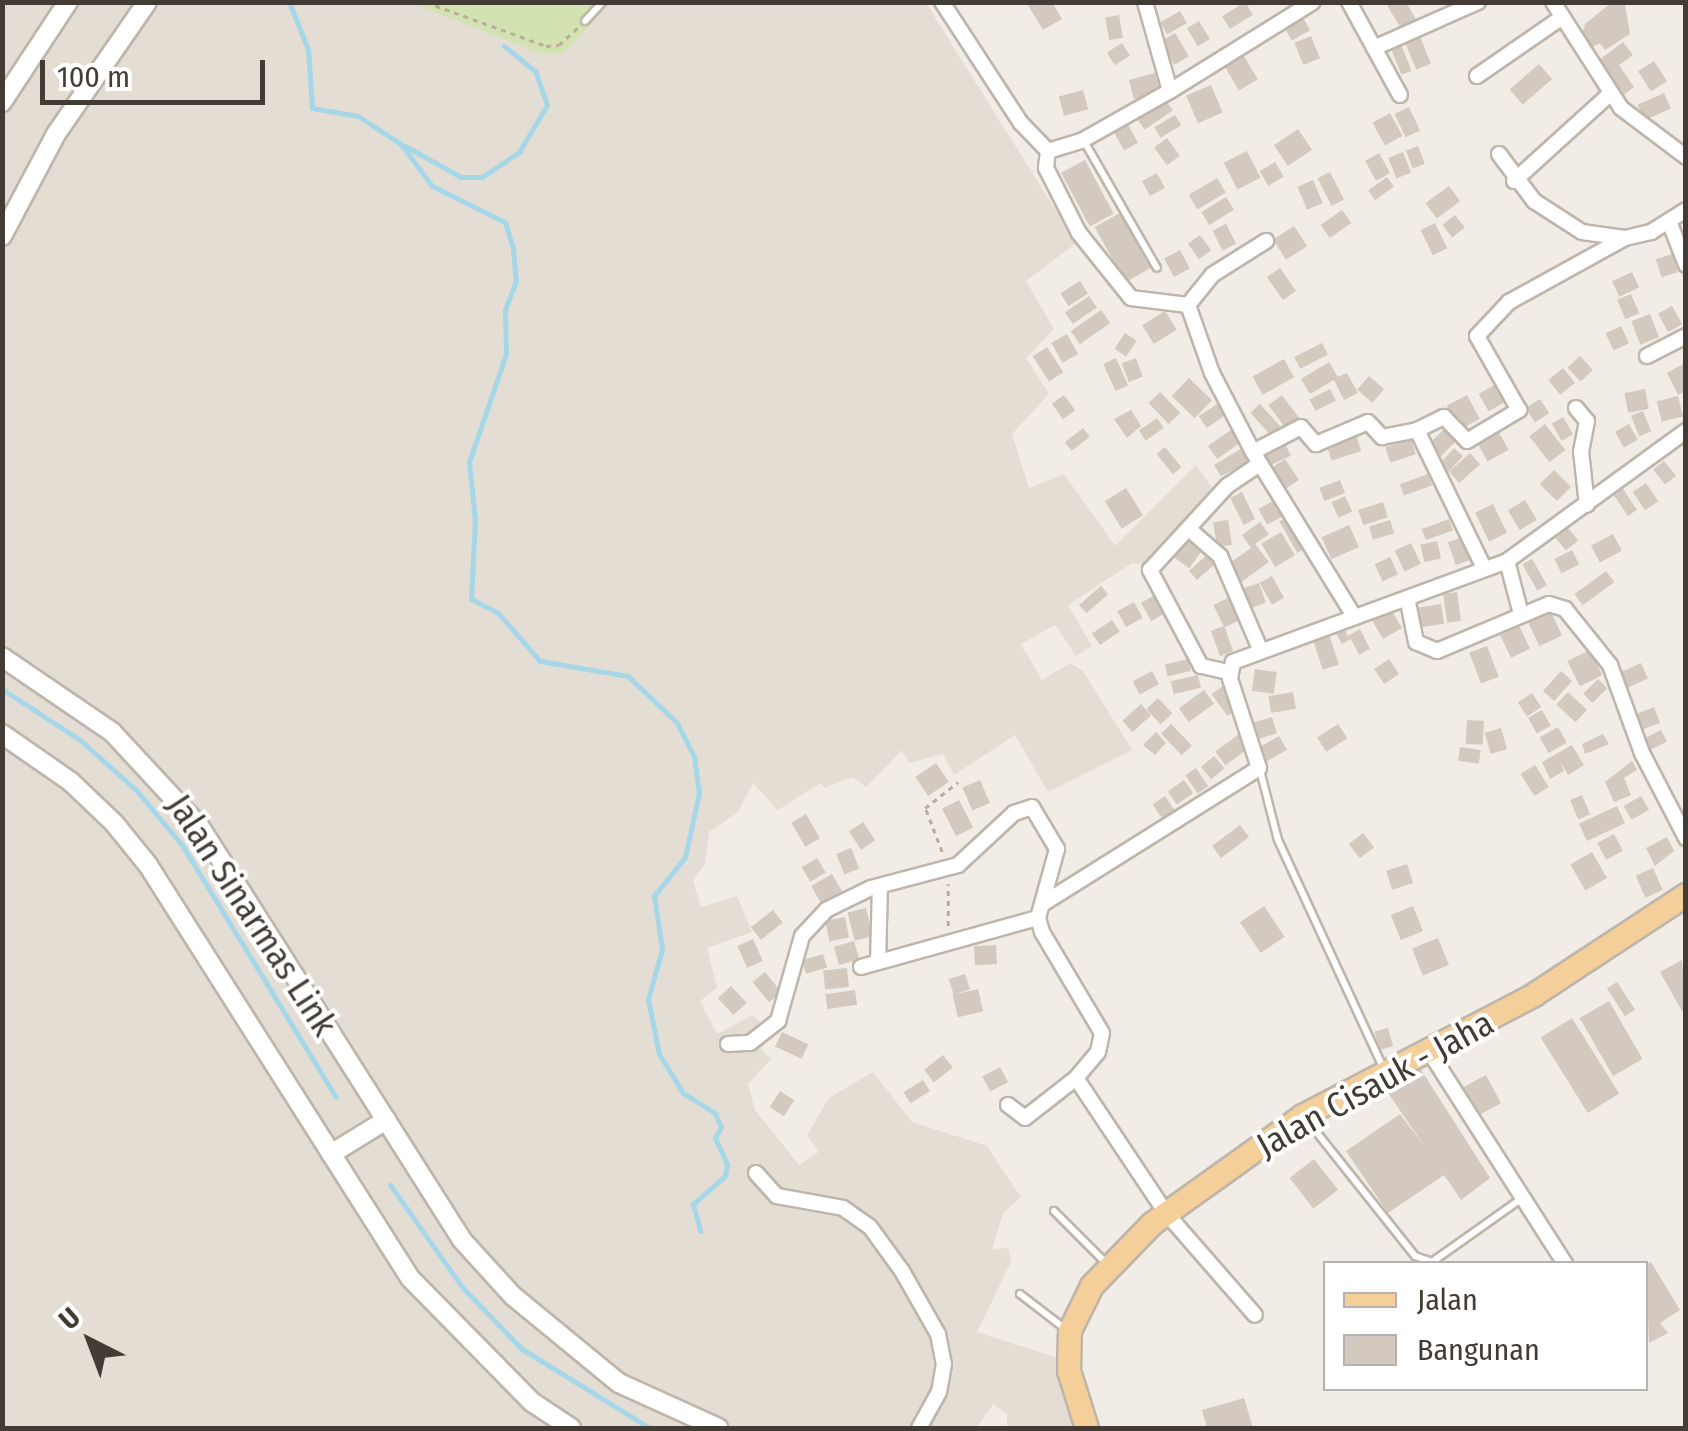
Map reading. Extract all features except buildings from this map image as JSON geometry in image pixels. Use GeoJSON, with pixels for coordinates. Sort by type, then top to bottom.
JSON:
{"type":"FeatureCollection","features":[{"type":"Feature","properties":{"kind":"main road"},"geometry":{"type":"LineString","coordinates":[[1600,952],[1686,895]]}},
{"type":"Feature","properties":{"kind":"main road"},"geometry":{"type":"LineString","coordinates":[[1600,952],[1632,943],[1686,907]]}},
{"type":"Feature","properties":{"kind":"main road","name":"Jalan Cisauk - Jaha"},"geometry":{"type":"LineString","coordinates":[[1087,1428],[1069,1371],[1070,1332],[1092,1286],[1166,1213],[1303,1116],[1429,1050],[1600,952]]}},
{"type":"Feature","properties":{"kind":"street"},"geometry":{"type":"LineString","coordinates":[[2,102],[68,2]]}},
{"type":"Feature","properties":{"kind":"street"},"geometry":{"type":"LineString","coordinates":[[2,236],[56,134],[147,2]]}},
{"type":"Feature","properties":{"kind":"street"},"geometry":{"type":"LineString","coordinates":[[942,2],[1021,122],[1048,151],[1046,168],[1079,233],[1132,298],[1188,305]]}},
{"type":"Feature","properties":{"kind":"street"},"geometry":{"type":"LineString","coordinates":[[1145,2],[1170,92]]}},
{"type":"Feature","properties":{"kind":"street"},"geometry":{"type":"LineString","coordinates":[[1048,151],[1083,140],[1170,92],[1313,2]]}},
{"type":"Feature","properties":{"kind":"street"},"geometry":{"type":"LineString","coordinates":[[1350,2],[1400,95]]}},
{"type":"Feature","properties":{"kind":"street"},"geometry":{"type":"LineString","coordinates":[[1374,48],[1478,2]]}},
{"type":"Feature","properties":{"kind":"street"},"geometry":{"type":"LineString","coordinates":[[1553,2],[1610,94],[1686,157]]}},
{"type":"Feature","properties":{"kind":"street"},"geometry":{"type":"LineString","coordinates":[[1477,76],[1561,18]]}},
{"type":"Feature","properties":{"kind":"street"},"geometry":{"type":"LineString","coordinates":[[1514,181],[1564,142],[1575,123],[1610,94]]}},
{"type":"Feature","properties":{"kind":"street"},"geometry":{"type":"LineString","coordinates":[[1498,154],[1514,181],[1556,219],[1582,232],[1625,238]]}},
{"type":"Feature","properties":{"kind":"street"},"geometry":{"type":"LineString","coordinates":[[1228,672],[1201,666],[1150,574],[1227,486],[1257,458],[1301,427],[1316,444],[1368,422],[1382,438],[1417,430],[1444,417],[1466,441],[1519,410],[1477,336],[1509,302],[1625,238],[1686,210]]}},
{"type":"Feature","properties":{"kind":"street"},"geometry":{"type":"LineString","coordinates":[[1668,221],[1686,264]]}},
{"type":"Feature","properties":{"kind":"street"},"geometry":{"type":"LineString","coordinates":[[1188,305],[1212,275],[1266,241]]}},
{"type":"Feature","properties":{"kind":"street"},"geometry":{"type":"LineString","coordinates":[[1188,305],[1212,373],[1257,458],[1285,495],[1354,616]]}},
{"type":"Feature","properties":{"kind":"street"},"geometry":{"type":"LineString","coordinates":[[1647,356],[1686,336]]}},
{"type":"Feature","properties":{"kind":"street"},"geometry":{"type":"LineString","coordinates":[[1576,408],[1586,421],[1581,451],[1587,504]]}},
{"type":"Feature","properties":{"kind":"street"},"geometry":{"type":"LineString","coordinates":[[1417,430],[1484,568]]}},
{"type":"Feature","properties":{"kind":"street"},"geometry":{"type":"LineString","coordinates":[[1044,903],[1259,768],[1228,672],[1233,662],[1398,598],[1408,602],[1484,568],[1507,562],[1686,431]]}},
{"type":"Feature","properties":{"kind":"street"},"geometry":{"type":"LineString","coordinates":[[1190,530],[1220,556],[1260,649]]}},
{"type":"Feature","properties":{"kind":"street"},"geometry":{"type":"LineString","coordinates":[[1507,562],[1521,614]]}},
{"type":"Feature","properties":{"kind":"street"},"geometry":{"type":"LineString","coordinates":[[1408,602],[1416,642],[1437,651],[1486,635],[1521,614],[1549,604],[1565,609],[1610,665],[1642,753],[1686,838]]}},
{"type":"Feature","properties":{"kind":"street","name":"Jalan Sinarmas Link"},"geometry":{"type":"LineString","coordinates":[[2,657],[112,732],[162,779],[200,827],[462,1240],[524,1307],[619,1383],[718,1428]]}},
{"type":"Feature","properties":{"kind":"street","name":"Jalan Sinarmas Link"},"geometry":{"type":"LineString","coordinates":[[2,734],[71,782],[148,864],[410,1280],[493,1366],[571,1428]]}},
{"type":"Feature","properties":{"kind":"street"},"geometry":{"type":"LineString","coordinates":[[728,1044],[750,1043],[778,1021],[802,936],[813,923],[880,886],[958,866],[1014,813],[1032,807],[1058,849],[1038,918]]}},
{"type":"Feature","properties":{"kind":"street"},"geometry":{"type":"LineString","coordinates":[[878,962],[880,886]]}},
{"type":"Feature","properties":{"kind":"street"},"geometry":{"type":"LineString","coordinates":[[861,967],[1038,918]]}},
{"type":"Feature","properties":{"kind":"street"},"geometry":{"type":"LineString","coordinates":[[1008,1105],[1026,1118],[1076,1078],[1098,1052],[1102,1034],[1038,918]]}},
{"type":"Feature","properties":{"kind":"street"},"geometry":{"type":"LineString","coordinates":[[1429,1050],[1526,1195],[1562,1261]]}},
{"type":"Feature","properties":{"kind":"street"},"geometry":{"type":"LineString","coordinates":[[1076,1078],[1166,1213],[1255,1315]]}},
{"type":"Feature","properties":{"kind":"street"},"geometry":{"type":"LineString","coordinates":[[331,1154],[386,1120]]}},
{"type":"Feature","properties":{"kind":"street"},"geometry":{"type":"LineString","coordinates":[[756,1173],[777,1196],[844,1208],[870,1227],[902,1271],[938,1334],[944,1364],[938,1392],[918,1428]]}},
{"type":"Feature","properties":{"kind":"lane"},"geometry":{"type":"LineString","coordinates":[[585,20],[604,2]]}},
{"type":"Feature","properties":{"kind":"lane"},"geometry":{"type":"LineString","coordinates":[[1083,140],[1158,268]]}},
{"type":"Feature","properties":{"kind":"lane"},"geometry":{"type":"LineString","coordinates":[[1259,768],[1278,840],[1386,1073]]}},
{"type":"Feature","properties":{"kind":"lane"},"geometry":{"type":"LineString","coordinates":[[1303,1116],[1415,1256],[1429,1261]]}},
{"type":"Feature","properties":{"kind":"lane"},"geometry":{"type":"LineString","coordinates":[[1434,1261],[1475,1237],[1526,1195]]}},
{"type":"Feature","properties":{"kind":"lane"},"geometry":{"type":"LineString","coordinates":[[1054,1212],[1110,1267]]}},
{"type":"Feature","properties":{"kind":"lane"},"geometry":{"type":"LineString","coordinates":[[1020,1294],[1070,1332]]}},
{"type":"Feature","properties":{"kind":"path"},"geometry":{"type":"LineString","coordinates":[[426,2],[546,46],[560,45],[585,20]]}},
{"type":"Feature","properties":{"kind":"shaded area"},"geometry":{"type":"Polygon","coordinates":[[[3,3],[926,3],[1076,243],[1026,281],[1054,329],[1026,358],[1049,394],[1012,434],[1029,488],[1064,474],[1115,546],[1196,465],[1215,492],[1144,564],[1132,563],[1068,605],[1092,646],[1076,656],[1055,625],[1021,644],[1042,680],[1070,663],[1083,671],[1132,750],[1048,792],[1015,735],[954,775],[943,754],[909,763],[902,750],[866,787],[852,777],[825,788],[821,783],[778,810],[753,783],[738,812],[709,832],[705,864],[693,880],[701,907],[737,896],[752,932],[707,948],[717,988],[700,1001],[717,1034],[753,1015],[771,1036],[761,1049],[771,1059],[748,1084],[755,1110],[799,1165],[819,1152],[807,1135],[829,1098],[873,1072],[912,1122],[987,1146],[1021,1197],[1003,1213],[992,1250],[1008,1247],[1011,1262],[977,1332],[1058,1358],[1074,1428],[1007,1428],[1007,1414],[993,1404],[976,1428],[3,1428],[3,3]]]}},
{"type":"Feature","properties":{"kind":"green space"},"geometry":{"type":"Polygon","coordinates":[[[412,3],[592,3],[596,19],[563,53],[539,53],[412,3]]]}},
{"type":"Feature","properties":{"kind":"waterway"},"geometry":{"type":"LineString","coordinates":[[289,2],[308,49],[312,108],[358,116],[401,144],[432,186],[505,222],[516,281],[505,310],[506,354],[469,462],[475,520],[471,599],[498,613],[540,661],[628,676],[677,723],[694,757],[699,793],[685,857],[654,896],[662,949],[648,999],[659,1054],[683,1093],[715,1113],[721,1127],[715,1138],[727,1164],[725,1176],[693,1204],[700,1231]]}},
{"type":"Feature","properties":{"kind":"waterway"},"geometry":{"type":"LineString","coordinates":[[405,146],[461,177],[482,177],[519,152],[547,105],[535,71],[504,46]]}},
{"type":"Feature","properties":{"kind":"waterway"},"geometry":{"type":"LineString","coordinates":[[2,689],[80,740],[136,790],[182,845],[336,1097]]}},
{"type":"Feature","properties":{"kind":"waterway"},"geometry":{"type":"LineString","coordinates":[[390,1185],[463,1288],[522,1349],[650,1428]]}}]}
